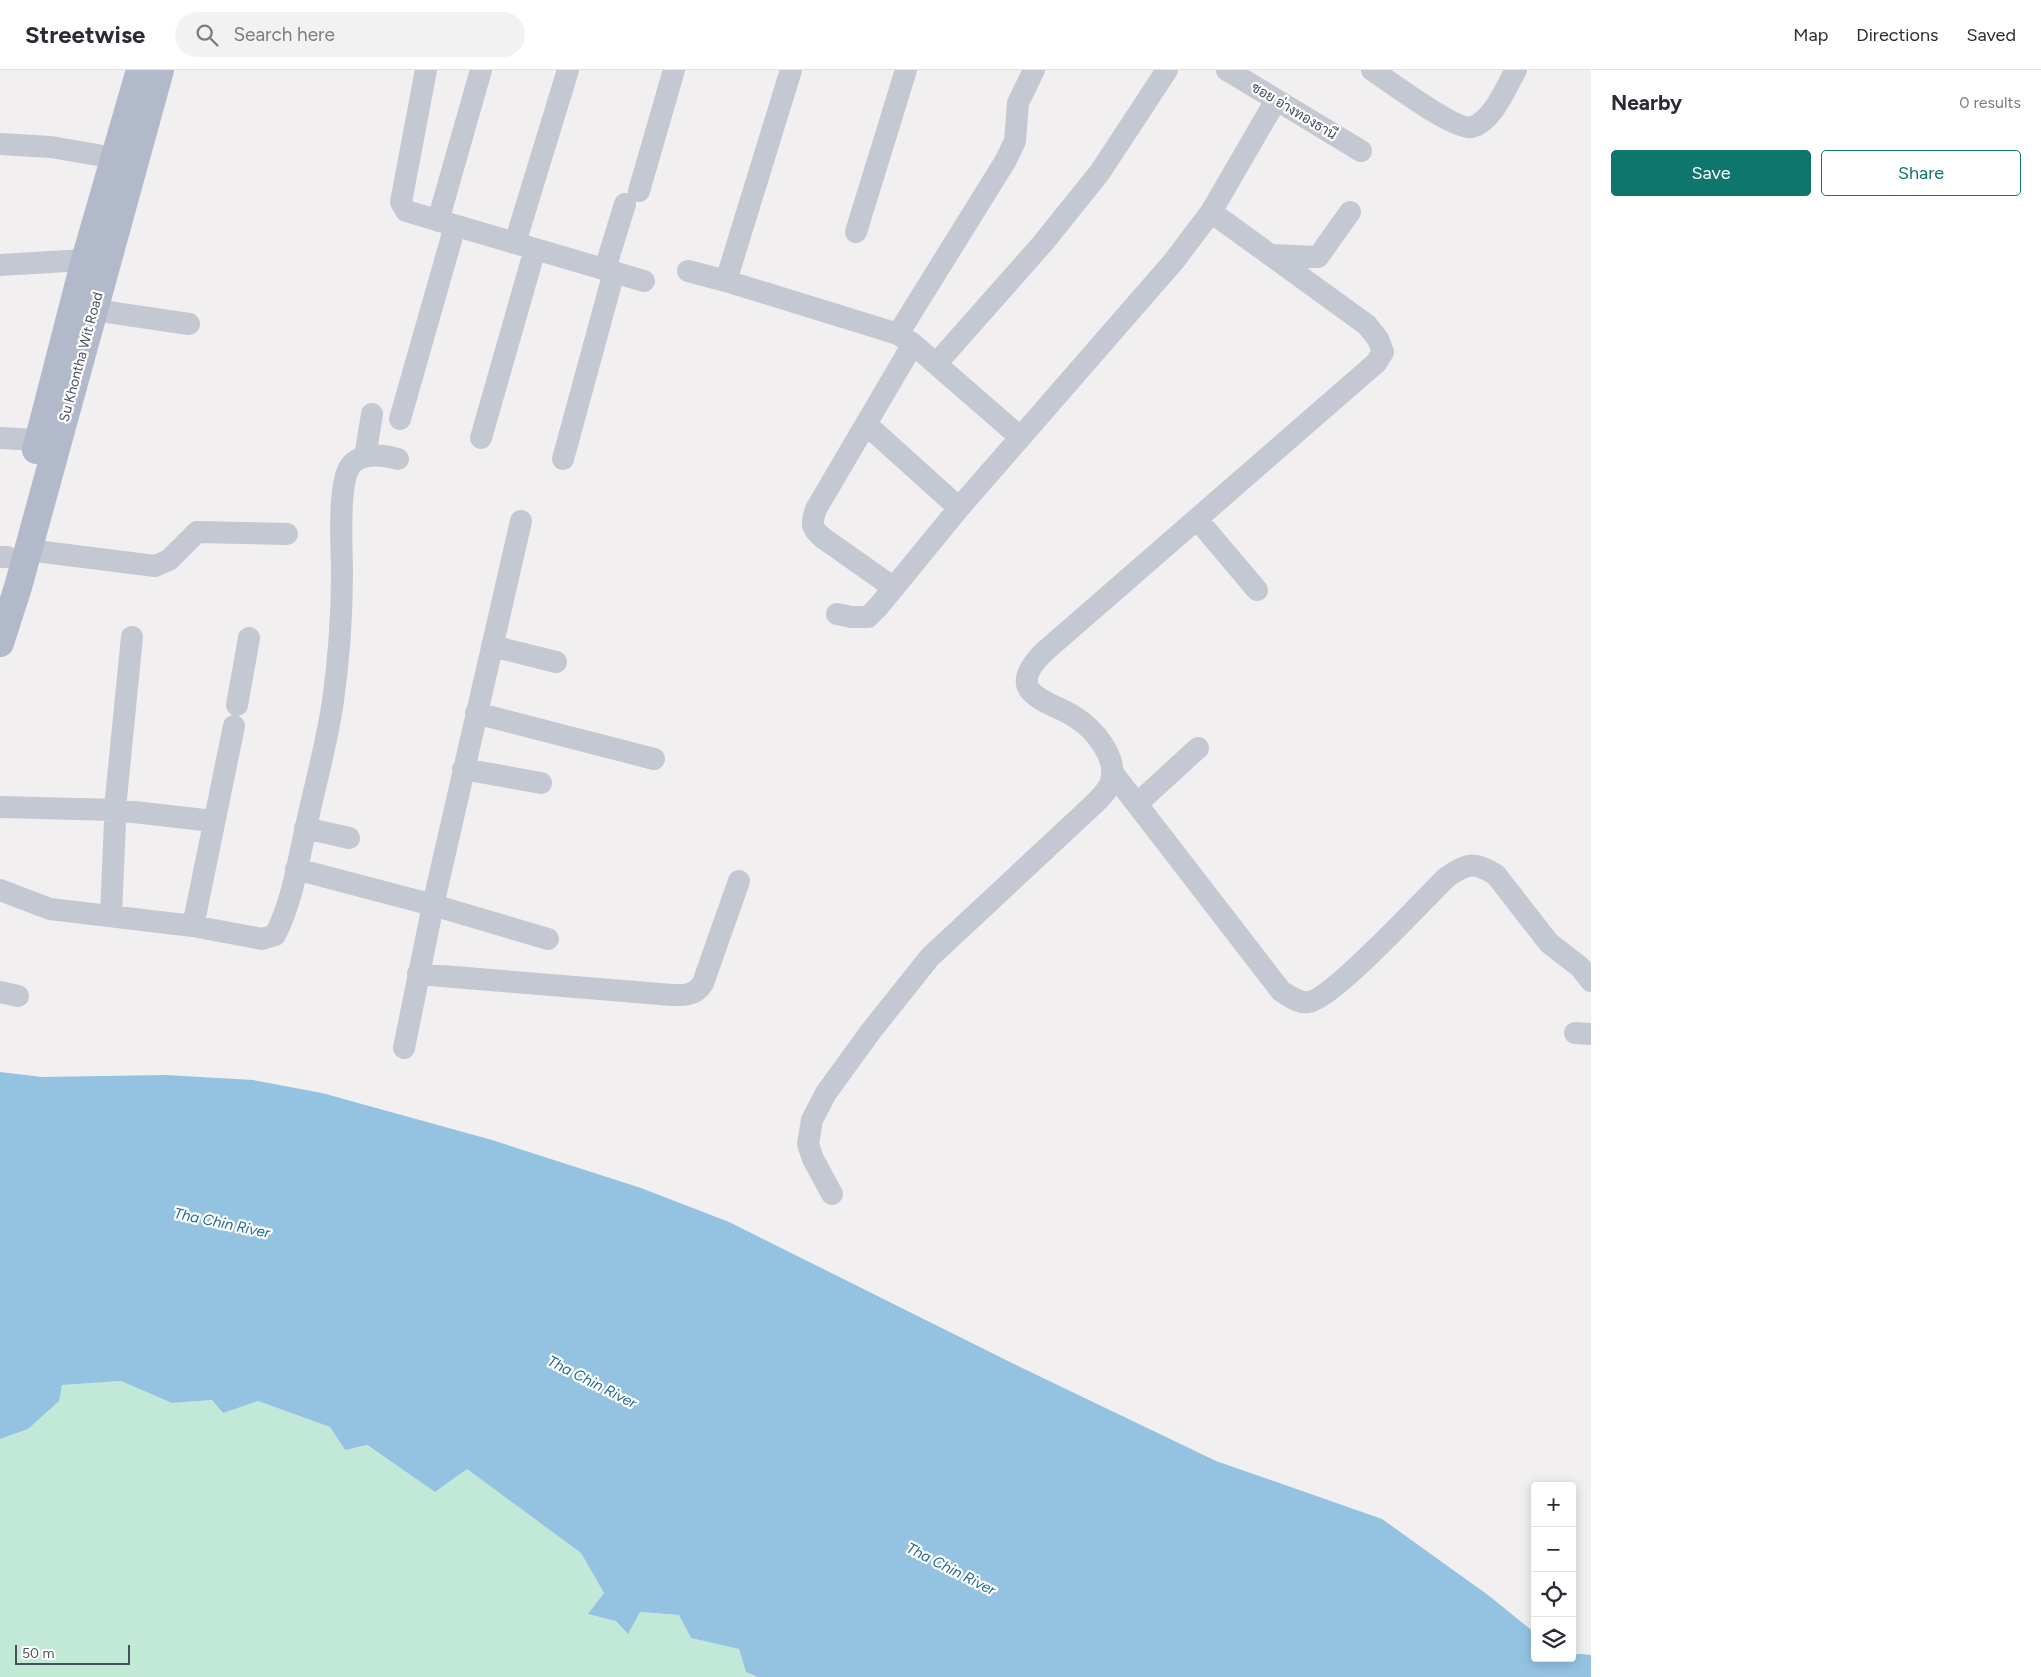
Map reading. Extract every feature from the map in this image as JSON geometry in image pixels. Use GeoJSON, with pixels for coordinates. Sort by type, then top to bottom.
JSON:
{"type":"FeatureCollection","features":[{"type":"Feature","properties":{"kind":"main road","name":"Su Khontha Wit Road"},"geometry":{"type":"LineString","coordinates":[[0,643],[12,555],[39,440],[74,347],[94,310],[97,259],[115,158],[140,70]]}},
{"type":"Feature","properties":{"kind":"main road","name":"Su Khontha Wit Road"},"geometry":{"type":"LineString","coordinates":[[0,584],[12,555],[74,347],[97,259],[160,70]]}},
{"type":"Feature","properties":{"kind":"street"},"geometry":{"type":"LineString","coordinates":[[426,70],[401,202],[406,211],[644,281]]}},
{"type":"Feature","properties":{"kind":"street"},"geometry":{"type":"LineString","coordinates":[[400,418],[447,223],[481,70]]}},
{"type":"Feature","properties":{"kind":"street"},"geometry":{"type":"LineString","coordinates":[[481,438],[568,70]]}},
{"type":"Feature","properties":{"kind":"street"},"geometry":{"type":"LineString","coordinates":[[563,459],[610,271],[674,70]]}},
{"type":"Feature","properties":{"kind":"street"},"geometry":{"type":"LineString","coordinates":[[726,281],[790,70]]}},
{"type":"Feature","properties":{"kind":"street"},"geometry":{"type":"LineString","coordinates":[[856,232],[906,70]]}},
{"type":"Feature","properties":{"kind":"street"},"geometry":{"type":"LineString","coordinates":[[894,588],[823,538],[813,529],[812,522],[816,509],[867,425],[906,339],[1006,160],[1015,141],[1018,103],[1034,70]]}},
{"type":"Feature","properties":{"kind":"street"},"geometry":{"type":"LineString","coordinates":[[936,364],[1036,250],[1100,172],[1167,70]]}},
{"type":"Feature","properties":{"kind":"street","name":"ซอย อ่างทองธานี"},"geometry":{"type":"LineString","coordinates":[[1227,70],[1361,152]]}},
{"type":"Feature","properties":{"kind":"street"},"geometry":{"type":"LineString","coordinates":[[1372,70],[1444,118],[1461,126],[1471,127],[1492,111],[1516,70]]}},
{"type":"Feature","properties":{"kind":"street"},"geometry":{"type":"LineString","coordinates":[[837,614],[851,617],[868,617],[1020,437],[1146,294],[1211,212],[1276,100]]}},
{"type":"Feature","properties":{"kind":"street"},"geometry":{"type":"LineString","coordinates":[[0,144],[51,147],[115,158]]}},
{"type":"Feature","properties":{"kind":"street"},"geometry":{"type":"LineString","coordinates":[[832,1194],[813,1159],[808,1144],[812,1120],[826,1092],[871,1031],[930,957],[1093,805],[1108,788],[1112,772],[1110,759],[1100,741],[1076,717],[1036,695],[1028,688],[1027,679],[1032,665],[1044,652],[1376,363],[1383,352],[1378,339],[1367,325],[1211,212]]}},
{"type":"Feature","properties":{"kind":"street"},"geometry":{"type":"LineString","coordinates":[[1271,256],[1318,257],[1350,212]]}},
{"type":"Feature","properties":{"kind":"street"},"geometry":{"type":"LineString","coordinates":[[0,265],[97,259]]}},
{"type":"Feature","properties":{"kind":"street"},"geometry":{"type":"LineString","coordinates":[[688,271],[726,281],[906,339],[1020,437]]}},
{"type":"Feature","properties":{"kind":"street"},"geometry":{"type":"LineString","coordinates":[[94,310],[189,324]]}},
{"type":"Feature","properties":{"kind":"street"},"geometry":{"type":"LineString","coordinates":[[366,457],[372,414]]}},
{"type":"Feature","properties":{"kind":"street"},"geometry":{"type":"LineString","coordinates":[[867,425],[959,508]]}},
{"type":"Feature","properties":{"kind":"street"},"geometry":{"type":"LineString","coordinates":[[0,438],[39,440]]}},
{"type":"Feature","properties":{"kind":"street"},"geometry":{"type":"LineString","coordinates":[[0,890],[50,909],[193,926],[262,939],[274,935],[281,923],[296,870],[333,703],[342,627],[342,504],[347,473],[352,465],[366,457],[385,455],[398,458]]}},
{"type":"Feature","properties":{"kind":"street"},"geometry":{"type":"LineString","coordinates":[[1197,519],[1257,590]]}},
{"type":"Feature","properties":{"kind":"street"},"geometry":{"type":"LineString","coordinates":[[404,1048],[418,974],[463,769],[521,521]]}},
{"type":"Feature","properties":{"kind":"street"},"geometry":{"type":"LineString","coordinates":[[12,555],[155,566],[169,560],[196,532],[287,534]]}},
{"type":"Feature","properties":{"kind":"street"},"geometry":{"type":"LineString","coordinates":[[111,915],[116,810],[132,637]]}},
{"type":"Feature","properties":{"kind":"street"},"geometry":{"type":"LineString","coordinates":[[193,926],[236,715],[249,638]]}},
{"type":"Feature","properties":{"kind":"street"},"geometry":{"type":"LineString","coordinates":[[492,646],[556,662]]}},
{"type":"Feature","properties":{"kind":"street"},"geometry":{"type":"LineString","coordinates":[[476,713],[654,759]]}},
{"type":"Feature","properties":{"kind":"street"},"geometry":{"type":"LineString","coordinates":[[1137,804],[1198,748]]}},
{"type":"Feature","properties":{"kind":"street"},"geometry":{"type":"LineString","coordinates":[[463,769],[541,783]]}},
{"type":"Feature","properties":{"kind":"street"},"geometry":{"type":"LineString","coordinates":[[1112,772],[1281,991],[1292,999],[1308,1002],[1324,996],[1345,978],[1446,877],[1460,868],[1475,864],[1485,867],[1496,876],[1549,943],[1580,967],[1591,981]]}},
{"type":"Feature","properties":{"kind":"street"},"geometry":{"type":"LineString","coordinates":[[0,807],[116,810],[213,821]]}},
{"type":"Feature","properties":{"kind":"street"},"geometry":{"type":"LineString","coordinates":[[305,828],[348,838]]}},
{"type":"Feature","properties":{"kind":"street"},"geometry":{"type":"LineString","coordinates":[[296,870],[433,905],[548,938]]}},
{"type":"Feature","properties":{"kind":"street"},"geometry":{"type":"LineString","coordinates":[[418,974],[660,994],[689,994],[698,991],[703,984],[739,881]]}},
{"type":"Feature","properties":{"kind":"green space"},"geometry":{"type":"Polygon","coordinates":[[[121,1381],[172,1403],[212,1400],[223,1412],[258,1401],[330,1427],[345,1450],[366,1445],[435,1492],[467,1469],[581,1553],[604,1593],[589,1614],[616,1621],[640,1612],[679,1615],[692,1638],[739,1649],[746,1672],[758,1677],[0,1677],[0,1439],[28,1429],[62,1385],[121,1381]]]}},
{"type":"Feature","properties":{"kind":"water","name":"Tha Chin River"},"geometry":{"type":"Polygon","coordinates":[[[0,1072],[42,1077],[166,1075],[253,1080],[322,1093],[492,1140],[641,1188],[729,1222],[1014,1364],[1216,1461],[1382,1519],[1488,1595],[1531,1630],[1531,1662],[1571,1662],[1588,1677],[758,1677],[746,1672],[739,1649],[691,1638],[679,1615],[640,1612],[628,1634],[616,1621],[588,1614],[604,1593],[581,1553],[467,1469],[435,1492],[367,1445],[345,1450],[330,1427],[258,1401],[223,1413],[212,1400],[172,1403],[121,1381],[62,1385],[59,1401],[28,1429],[0,1439],[0,1072]]]}},
{"type":"Feature","properties":{"kind":"waterway"},"geometry":{"type":"LineString","coordinates":[[1572,1677],[1580,1668],[1591,1669]]}}]}
